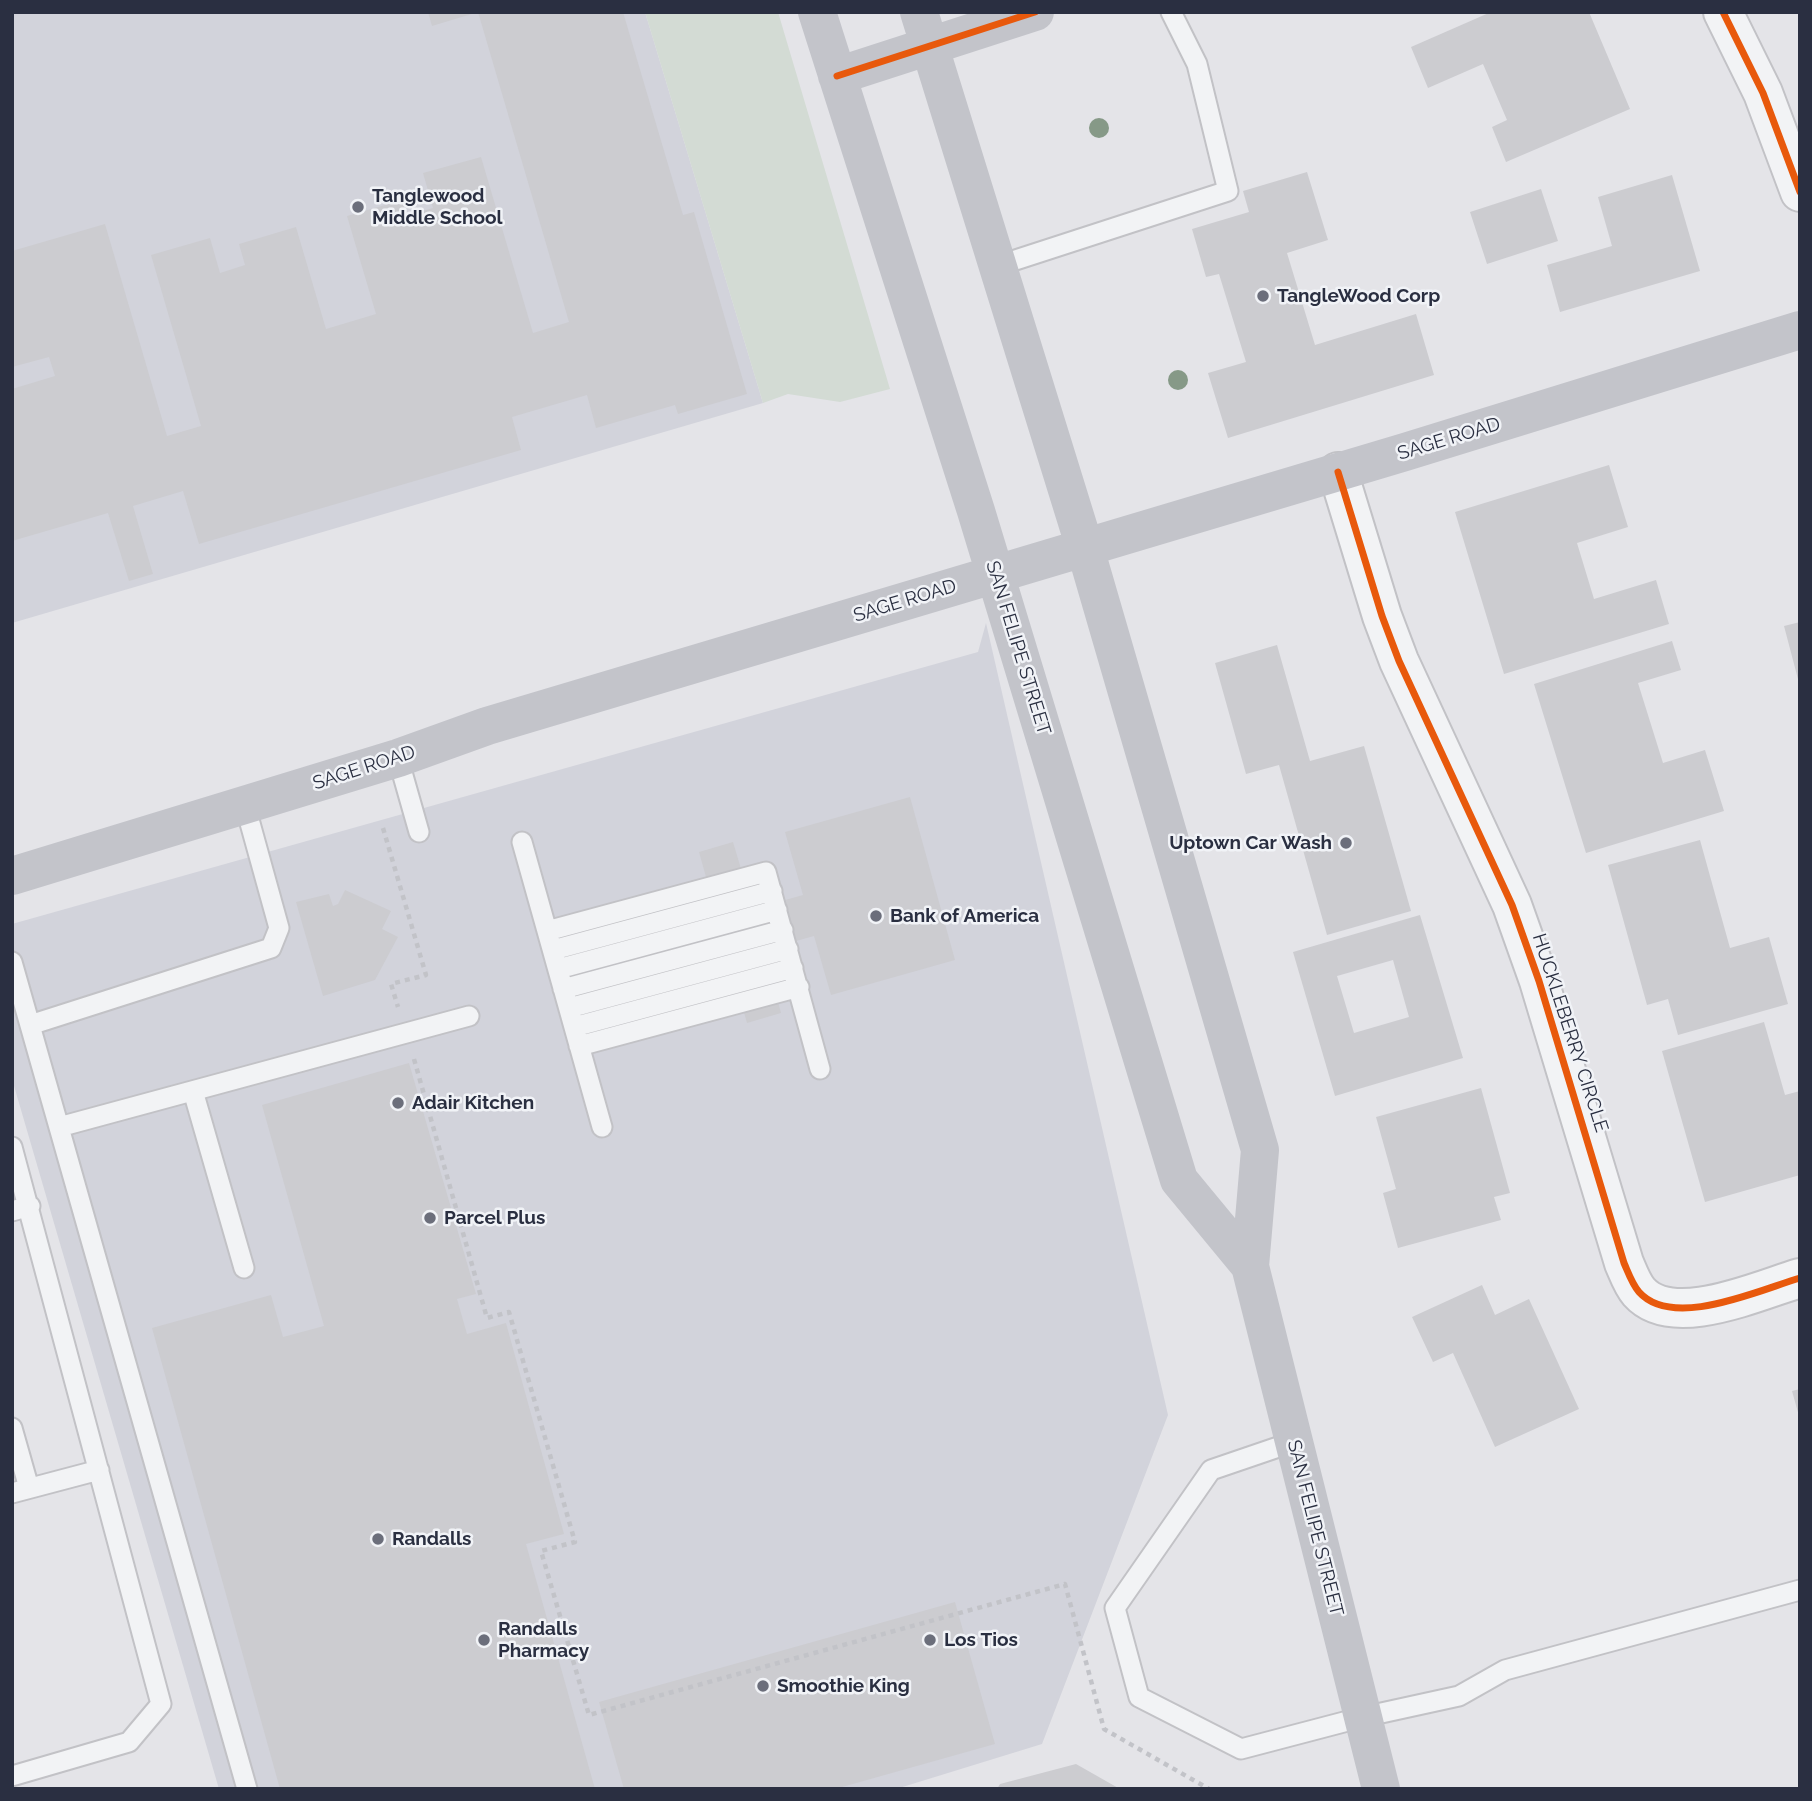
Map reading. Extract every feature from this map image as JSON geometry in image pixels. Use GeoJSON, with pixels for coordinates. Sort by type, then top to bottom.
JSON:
{"type":"FeatureCollection","features":[{"type":"Feature","properties":{"kind":"main road","name":"SAN FELIPE STREET"},"geometry":{"type":"LineString","coordinates":[[817,12],[995,574],[1179,1180],[1250,1266]]}},
{"type":"Feature","properties":{"kind":"main road"},"geometry":{"type":"LineString","coordinates":[[837,76],[924,30],[1035,12]]}},
{"type":"Feature","properties":{"kind":"main road","name":"SAN FELIPE STREET"},"geometry":{"type":"LineString","coordinates":[[924,30],[1085,548],[1260,1150],[1250,1266],[1381,1789]]}},
{"type":"Feature","properties":{"kind":"main road","name":"SAGE ROAD"},"geometry":{"type":"LineString","coordinates":[[12,876],[398,758],[488,726],[1338,472],[1800,330]]}},
{"type":"Feature","properties":{"kind":"street"},"geometry":{"type":"LineString","coordinates":[[1723,12],[1763,93],[1800,192]]}},
{"type":"Feature","properties":{"kind":"street","name":"HUCKLEBERRY CIRCLE"},"geometry":{"type":"LineString","coordinates":[[1338,472],[1382,616],[1399,661],[1512,905],[1539,981],[1632,1280],[1639,1292],[1651,1301],[1681,1310],[1702,1308],[1800,1278]]}},
{"type":"Feature","properties":{"kind":"lane"},"geometry":{"type":"LineString","coordinates":[[998,266],[1228,191],[1196,64],[1171,12]]}},
{"type":"Feature","properties":{"kind":"lane"},"geometry":{"type":"LineString","coordinates":[[398,758],[419,832]]}},
{"type":"Feature","properties":{"kind":"lane"},"geometry":{"type":"LineString","coordinates":[[30,1025],[271,948],[279,928],[245,805]]}},
{"type":"Feature","properties":{"kind":"lane"},"geometry":{"type":"LineString","coordinates":[[523,842],[602,1127]]}},
{"type":"Feature","properties":{"kind":"lane"},"geometry":{"type":"LineString","coordinates":[[552,950],[766,872],[820,1069]]}},
{"type":"Feature","properties":{"kind":"lane"},"geometry":{"type":"LineString","coordinates":[[552,950],[775,901]]}},
{"type":"Feature","properties":{"kind":"lane"},"geometry":{"type":"LineString","coordinates":[[566,998],[783,930]]}},
{"type":"Feature","properties":{"kind":"lane"},"geometry":{"type":"LineString","coordinates":[[12,962],[247,1789]]}},
{"type":"Feature","properties":{"kind":"lane"},"geometry":{"type":"LineString","coordinates":[[566,998],[793,968]]}},
{"type":"Feature","properties":{"kind":"lane"},"geometry":{"type":"LineString","coordinates":[[577,1037],[793,968]]}},
{"type":"Feature","properties":{"kind":"lane"},"geometry":{"type":"LineString","coordinates":[[59,1127],[469,1016]]}},
{"type":"Feature","properties":{"kind":"lane"},"geometry":{"type":"LineString","coordinates":[[193,1091],[244,1268]]}},
{"type":"Feature","properties":{"kind":"lane"},"geometry":{"type":"LineString","coordinates":[[12,1147],[21,1208],[99,1470],[161,1704],[129,1742],[12,1776]]}},
{"type":"Feature","properties":{"kind":"lane"},"geometry":{"type":"LineString","coordinates":[[12,1428],[21,1491],[99,1470]]}},
{"type":"Feature","properties":{"kind":"lane"},"geometry":{"type":"LineString","coordinates":[[1293,1442],[1211,1470],[1115,1608],[1139,1697],[1241,1749],[1363,1717],[1459,1696],[1505,1670],[1800,1590]]}},
{"type":"Feature","properties":{"kind":"path"},"geometry":{"type":"LineString","coordinates":[[383,828],[426,975],[391,984],[487,1318],[509,1312],[575,1542],[541,1551],[589,1715],[1065,1584]]}},
{"type":"Feature","properties":{"kind":"shaded area","name":"Tanglewood Middle School"},"geometry":{"type":"Polygon","coordinates":[[[12,12],[645,12],[763,403],[12,623],[12,12]]]}},
{"type":"Feature","properties":{"kind":"shaded area"},"geometry":{"type":"Polygon","coordinates":[[[645,12],[778,12],[890,389],[840,402],[788,394],[763,403],[645,12]]]}},
{"type":"Feature","properties":{"kind":"shaded area"},"geometry":{"type":"Polygon","coordinates":[[[986,623],[1168,1415],[1042,1744],[896,1789],[219,1789],[12,1079],[12,924],[978,652],[986,623]]]}},
{"type":"Feature","properties":{"kind":"building"},"geometry":{"type":"Polygon","coordinates":[[[428,12],[475,12],[475,13],[432,26],[428,12]]]}},
{"type":"Feature","properties":{"kind":"building"},"geometry":{"type":"Polygon","coordinates":[[[478,12],[623,12],[683,215],[694,212],[747,394],[678,414],[675,405],[596,428],[587,395],[512,417],[521,450],[199,544],[183,491],[133,506],[153,574],[129,581],[108,513],[12,541],[12,389],[55,376],[49,357],[12,367],[12,251],[105,224],[167,436],[201,426],[151,255],[210,238],[220,273],[245,265],[239,244],[296,227],[326,329],[376,314],[347,216],[402,200],[406,216],[433,208],[423,173],[481,157],[533,333],[569,322],[478,12]]]}},
{"type":"Feature","properties":{"kind":"building"},"geometry":{"type":"Polygon","coordinates":[[[1491,12],[1589,12],[1630,109],[1506,162],[1492,127],[1507,120],[1483,64],[1428,88],[1411,47],[1491,12]]]}},
{"type":"Feature","properties":{"kind":"building","name":"TangleWood Corp"},"geometry":{"type":"Polygon","coordinates":[[[1307,172],[1328,240],[1287,253],[1315,345],[1416,314],[1434,375],[1228,438],[1208,373],[1246,362],[1219,274],[1206,277],[1192,229],[1249,212],[1243,191],[1307,172]]]}},
{"type":"Feature","properties":{"kind":"building"},"geometry":{"type":"Polygon","coordinates":[[[1672,175],[1700,271],[1560,312],[1547,265],[1612,246],[1598,197],[1672,175]]]}},
{"type":"Feature","properties":{"kind":"building"},"geometry":{"type":"Polygon","coordinates":[[[1541,189],[1558,241],[1487,264],[1470,212],[1541,189]]]}},
{"type":"Feature","properties":{"kind":"building"},"geometry":{"type":"Polygon","coordinates":[[[1609,465],[1628,527],[1577,543],[1594,599],[1656,580],[1669,624],[1504,674],[1455,512],[1609,465]]]}},
{"type":"Feature","properties":{"kind":"building"},"geometry":{"type":"Polygon","coordinates":[[[1800,622],[1800,683],[1799,683],[1784,626],[1800,622]]]}},
{"type":"Feature","properties":{"kind":"building"},"geometry":{"type":"Polygon","coordinates":[[[1672,641],[1681,670],[1638,683],[1663,763],[1705,750],[1724,811],[1586,853],[1534,684],[1672,641]]]}},
{"type":"Feature","properties":{"kind":"building","name":"Uptown Car Wash"},"geometry":{"type":"Polygon","coordinates":[[[1277,645],[1310,761],[1364,746],[1411,911],[1327,935],[1279,765],[1246,774],[1215,663],[1277,645]]]}},
{"type":"Feature","properties":{"kind":"building","name":"Bank of America"},"geometry":{"type":"Polygon","coordinates":[[[910,797],[955,960],[831,995],[814,936],[764,950],[781,1013],[747,1023],[699,852],[733,842],[753,909],[803,895],[785,832],[910,797]]]}},
{"type":"Feature","properties":{"kind":"building"},"geometry":{"type":"Polygon","coordinates":[[[1700,840],[1730,948],[1769,937],[1788,1004],[1678,1035],[1668,999],[1647,1005],[1608,865],[1700,840]]]}},
{"type":"Feature","properties":{"kind":"building"},"geometry":{"type":"Polygon","coordinates":[[[345,890],[391,911],[382,929],[398,937],[375,980],[323,996],[296,902],[329,894],[333,906],[338,904],[345,890]]]}},
{"type":"Feature","properties":{"kind":"building"},"geometry":{"type":"Polygon","coordinates":[[[1420,915],[1463,1058],[1335,1096],[1293,952],[1420,915]],[[1393,960],[1337,976],[1354,1033],[1409,1017],[1393,960]]]}},
{"type":"Feature","properties":{"kind":"building"},"geometry":{"type":"Polygon","coordinates":[[[1764,1022],[1785,1095],[1800,1091],[1800,1175],[1705,1202],[1662,1051],[1764,1022]]]}},
{"type":"Feature","properties":{"kind":"building","name":"Randalls"},"geometry":{"type":"Polygon","coordinates":[[[409,1063],[476,1294],[457,1299],[467,1334],[506,1323],[564,1534],[526,1544],[595,1789],[280,1789],[152,1328],[271,1295],[283,1337],[324,1326],[262,1105],[409,1063]]]}},
{"type":"Feature","properties":{"kind":"building"},"geometry":{"type":"Polygon","coordinates":[[[1481,1088],[1510,1193],[1494,1197],[1501,1220],[1398,1248],[1383,1193],[1396,1189],[1376,1117],[1481,1088]]]}},
{"type":"Feature","properties":{"kind":"building"},"geometry":{"type":"Polygon","coordinates":[[[1482,1285],[1495,1315],[1529,1299],[1579,1409],[1495,1447],[1453,1353],[1433,1362],[1412,1317],[1482,1285]]]}},
{"type":"Feature","properties":{"kind":"building"},"geometry":{"type":"Polygon","coordinates":[[[1800,1389],[1800,1416],[1799,1416],[1792,1391],[1800,1389]]]}},
{"type":"Feature","properties":{"kind":"building"},"geometry":{"type":"Polygon","coordinates":[[[955,1602],[995,1744],[835,1789],[624,1789],[599,1702],[955,1602]]]}},
{"type":"Feature","properties":{"kind":"building"},"geometry":{"type":"Polygon","coordinates":[[[1076,1764],[1120,1789],[997,1789],[1000,1784],[1076,1764]]]}},
{"type":"Feature","properties":{"kind":"cycle path"},"geometry":{"type":"LineString","coordinates":[[837,76],[1035,12]]}},
{"type":"Feature","properties":{"kind":"cycle path"},"geometry":{"type":"LineString","coordinates":[[1723,12],[1763,93],[1800,192]]}},
{"type":"Feature","properties":{"kind":"cycle path"},"geometry":{"type":"LineString","coordinates":[[1338,472],[1382,616],[1399,661],[1512,905],[1539,981],[1624,1263],[1634,1285],[1654,1303],[1673,1308],[1717,1304],[1800,1278]]}},
{"type":"Feature","properties":{"kind":"place","name":"Tanglewood Middle School"},"geometry":{"type":"Point","coordinates":[358,207]}},
{"type":"Feature","properties":{"kind":"place","name":"TangleWood Corp"},"geometry":{"type":"Point","coordinates":[1263,296]}},
{"type":"Feature","properties":{"kind":"place","name":"Uptown Car Wash"},"geometry":{"type":"Point","coordinates":[1346,843]}},
{"type":"Feature","properties":{"kind":"place","name":"Bank of America"},"geometry":{"type":"Point","coordinates":[876,916]}},
{"type":"Feature","properties":{"kind":"place","name":"Adair Kitchen"},"geometry":{"type":"Point","coordinates":[398,1103]}},
{"type":"Feature","properties":{"kind":"place","name":"Parcel Plus"},"geometry":{"type":"Point","coordinates":[430,1218]}},
{"type":"Feature","properties":{"kind":"place","name":"Randalls"},"geometry":{"type":"Point","coordinates":[378,1539]}},
{"type":"Feature","properties":{"kind":"place","name":"Randalls Pharmacy"},"geometry":{"type":"Point","coordinates":[484,1640]}},
{"type":"Feature","properties":{"kind":"place","name":"Los Tios"},"geometry":{"type":"Point","coordinates":[930,1640]}},
{"type":"Feature","properties":{"kind":"place","name":"Smoothie King"},"geometry":{"type":"Point","coordinates":[763,1686]}}]}
